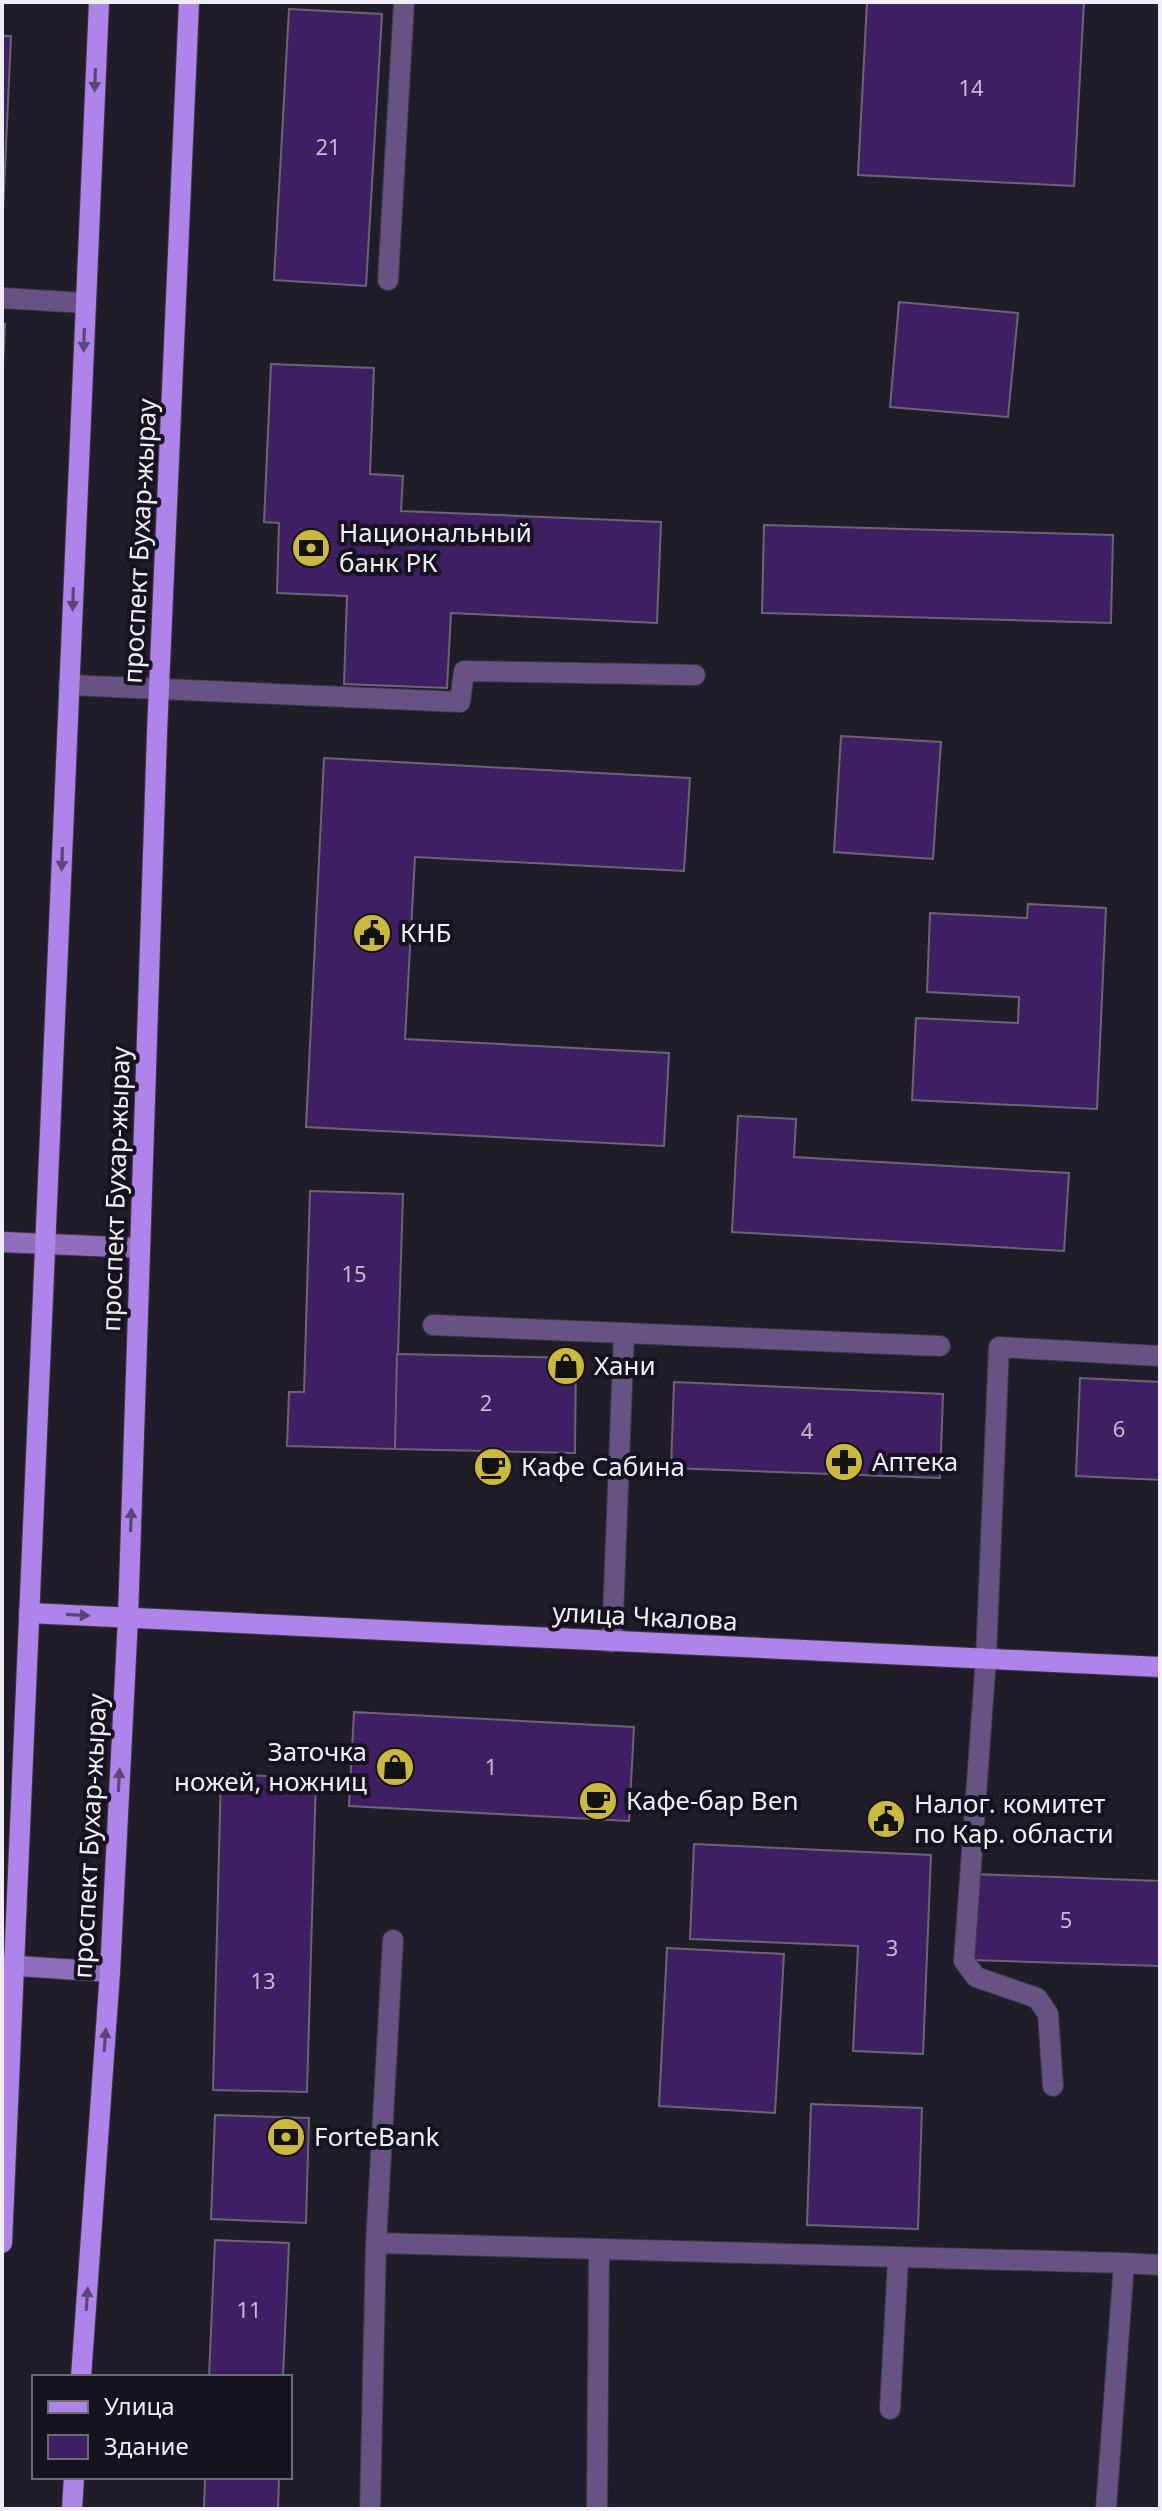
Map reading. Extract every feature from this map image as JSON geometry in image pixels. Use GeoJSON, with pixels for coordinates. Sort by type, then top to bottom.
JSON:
{"type":"FeatureCollection","features":[{"type":"Feature","properties":{"kind":"main road"},"geometry":{"type":"LineString","coordinates":[[2,2243],[8,1965],[29,1613],[99,2]]}},
{"type":"Feature","properties":{"kind":"main road","name":"проспект Бухар-жырау"},"geometry":{"type":"LineString","coordinates":[[81,2375],[110,1972],[128,1618],[159,689],[189,2]]}},
{"type":"Feature","properties":{"kind":"main road"},"geometry":{"type":"LineString","coordinates":[[2,1242],[140,1248]]}},
{"type":"Feature","properties":{"kind":"main road","name":"улица Чкалова"},"geometry":{"type":"LineString","coordinates":[[29,1613],[1160,1667]]}},
{"type":"Feature","properties":{"kind":"main road"},"geometry":{"type":"LineString","coordinates":[[8,1965],[110,1972]]}},
{"type":"Feature","properties":{"kind":"main road"},"geometry":{"type":"LineString","coordinates":[[72,2509],[74,2479]]}},
{"type":"Feature","properties":{"kind":"lane"},"geometry":{"type":"LineString","coordinates":[[388,280],[404,2]]}},
{"type":"Feature","properties":{"kind":"lane"},"geometry":{"type":"LineString","coordinates":[[2,298],[85,303]]}},
{"type":"Feature","properties":{"kind":"lane"},"geometry":{"type":"LineString","coordinates":[[69,685],[460,702],[464,671],[695,675]]}},
{"type":"Feature","properties":{"kind":"lane"},"geometry":{"type":"LineString","coordinates":[[433,1325],[940,1346]]}},
{"type":"Feature","properties":{"kind":"lane"},"geometry":{"type":"LineString","coordinates":[[612,1642],[624,1333]]}},
{"type":"Feature","properties":{"kind":"lane"},"geometry":{"type":"LineString","coordinates":[[1053,2086],[1048,2014],[1037,1998],[976,1977],[964,1961],[986,1658],[999,1347],[1160,1356]]}},
{"type":"Feature","properties":{"kind":"lane"},"geometry":{"type":"LineString","coordinates":[[370,2509],[376,2243],[393,1940]]}},
{"type":"Feature","properties":{"kind":"lane"},"geometry":{"type":"LineString","coordinates":[[376,2243],[1160,2265]]}},
{"type":"Feature","properties":{"kind":"lane"},"geometry":{"type":"LineString","coordinates":[[597,2509],[599,2250]]}},
{"type":"Feature","properties":{"kind":"lane"},"geometry":{"type":"LineString","coordinates":[[890,2409],[898,2260]]}},
{"type":"Feature","properties":{"kind":"lane"},"geometry":{"type":"LineString","coordinates":[[1106,2509],[1124,2263]]}},
{"type":"Feature","properties":{"kind":"building"},"geometry":{"type":"Polygon","coordinates":[[[867,2],[1084,2],[1074,186],[858,175],[867,2]]]}},
{"type":"Feature","properties":{"kind":"building"},"geometry":{"type":"Polygon","coordinates":[[[289,9],[382,14],[366,286],[274,280],[289,9]]]}},
{"type":"Feature","properties":{"kind":"building"},"geometry":{"type":"Polygon","coordinates":[[[2,36],[11,36],[2,233],[2,36]]]}},
{"type":"Feature","properties":{"kind":"building"},"geometry":{"type":"Polygon","coordinates":[[[899,302],[1018,313],[1008,417],[890,407],[899,302]]]}},
{"type":"Feature","properties":{"kind":"building"},"geometry":{"type":"Polygon","coordinates":[[[2,324],[5,324],[2,383],[2,324]]]}},
{"type":"Feature","properties":{"kind":"building"},"geometry":{"type":"Polygon","coordinates":[[[271,364],[374,368],[370,474],[403,476],[401,511],[661,522],[657,623],[451,613],[447,688],[344,684],[347,596],[277,593],[279,523],[264,522],[271,364]]]}},
{"type":"Feature","properties":{"kind":"building"},"geometry":{"type":"Polygon","coordinates":[[[764,525],[1113,535],[1111,623],[762,613],[764,525]]]}},
{"type":"Feature","properties":{"kind":"building"},"geometry":{"type":"Polygon","coordinates":[[[841,736],[941,742],[933,859],[834,852],[841,736]]]}},
{"type":"Feature","properties":{"kind":"building"},"geometry":{"type":"Polygon","coordinates":[[[324,758],[690,778],[684,871],[415,857],[405,1039],[669,1053],[664,1146],[306,1127],[324,758]]]}},
{"type":"Feature","properties":{"kind":"building"},"geometry":{"type":"Polygon","coordinates":[[[1028,904],[1106,908],[1097,1109],[912,1100],[916,1018],[1018,1023],[1019,997],[927,992],[930,913],[1027,918],[1028,904]]]}},
{"type":"Feature","properties":{"kind":"building"},"geometry":{"type":"Polygon","coordinates":[[[738,1116],[796,1119],[794,1157],[1069,1173],[1064,1251],[732,1232],[738,1116]]]}},
{"type":"Feature","properties":{"kind":"building"},"geometry":{"type":"Polygon","coordinates":[[[310,1191],[403,1194],[395,1449],[287,1446],[289,1392],[304,1392],[310,1191]]]}},
{"type":"Feature","properties":{"kind":"building"},"geometry":{"type":"Polygon","coordinates":[[[397,1354],[576,1358],[575,1453],[395,1449],[397,1354]]]}},
{"type":"Feature","properties":{"kind":"building"},"geometry":{"type":"Polygon","coordinates":[[[1080,1378],[1160,1382],[1160,1480],[1076,1476],[1080,1378]]]}},
{"type":"Feature","properties":{"kind":"building"},"geometry":{"type":"Polygon","coordinates":[[[674,1382],[943,1394],[940,1478],[671,1468],[674,1382]]]}},
{"type":"Feature","properties":{"kind":"building"},"geometry":{"type":"Polygon","coordinates":[[[354,1712],[634,1727],[629,1821],[349,1806],[354,1712]]]}},
{"type":"Feature","properties":{"kind":"building"},"geometry":{"type":"Polygon","coordinates":[[[221,1774],[316,1778],[307,2092],[213,2090],[221,1774]]]}},
{"type":"Feature","properties":{"kind":"building"},"geometry":{"type":"Polygon","coordinates":[[[694,1844],[931,1855],[923,2054],[853,2051],[858,1946],[690,1939],[694,1844]]]}},
{"type":"Feature","properties":{"kind":"building"},"geometry":{"type":"Polygon","coordinates":[[[975,1874],[1160,1881],[1160,1966],[971,1960],[975,1874]]]}},
{"type":"Feature","properties":{"kind":"building"},"geometry":{"type":"Polygon","coordinates":[[[667,1948],[784,1954],[775,2113],[659,2106],[667,1948]]]}},
{"type":"Feature","properties":{"kind":"building"},"geometry":{"type":"Polygon","coordinates":[[[811,2104],[922,2108],[918,2229],[807,2225],[811,2104]]]}},
{"type":"Feature","properties":{"kind":"building"},"geometry":{"type":"Polygon","coordinates":[[[215,2115],[309,2118],[306,2223],[211,2219],[215,2115]]]}},
{"type":"Feature","properties":{"kind":"building"},"geometry":{"type":"Polygon","coordinates":[[[215,2240],[289,2243],[283,2375],[209,2375],[215,2240]]]}},
{"type":"Feature","properties":{"kind":"building"},"geometry":{"type":"Polygon","coordinates":[[[205,2479],[279,2479],[278,2509],[204,2509],[205,2479]]]}},
{"type":"Feature","properties":{"kind":"place","name":"Национальный банк РК"},"geometry":{"type":"Point","coordinates":[311,548]}},
{"type":"Feature","properties":{"kind":"place","name":"КНБ"},"geometry":{"type":"Point","coordinates":[372,933]}},
{"type":"Feature","properties":{"kind":"place","name":"Хани"},"geometry":{"type":"Point","coordinates":[566,1366]}},
{"type":"Feature","properties":{"kind":"place","name":"Аптека"},"geometry":{"type":"Point","coordinates":[844,1462]}},
{"type":"Feature","properties":{"kind":"place","name":"Кафе Сабина"},"geometry":{"type":"Point","coordinates":[493,1467]}},
{"type":"Feature","properties":{"kind":"place","name":"Заточка ножей, ножниц"},"geometry":{"type":"Point","coordinates":[395,1767]}},
{"type":"Feature","properties":{"kind":"place","name":"Кафе-бар Ben"},"geometry":{"type":"Point","coordinates":[598,1801]}},
{"type":"Feature","properties":{"kind":"place","name":"Налог. комитет по Кар. области"},"geometry":{"type":"Point","coordinates":[886,1819]}},
{"type":"Feature","properties":{"kind":"place","name":"ForteBank"},"geometry":{"type":"Point","coordinates":[286,2137]}}]}
